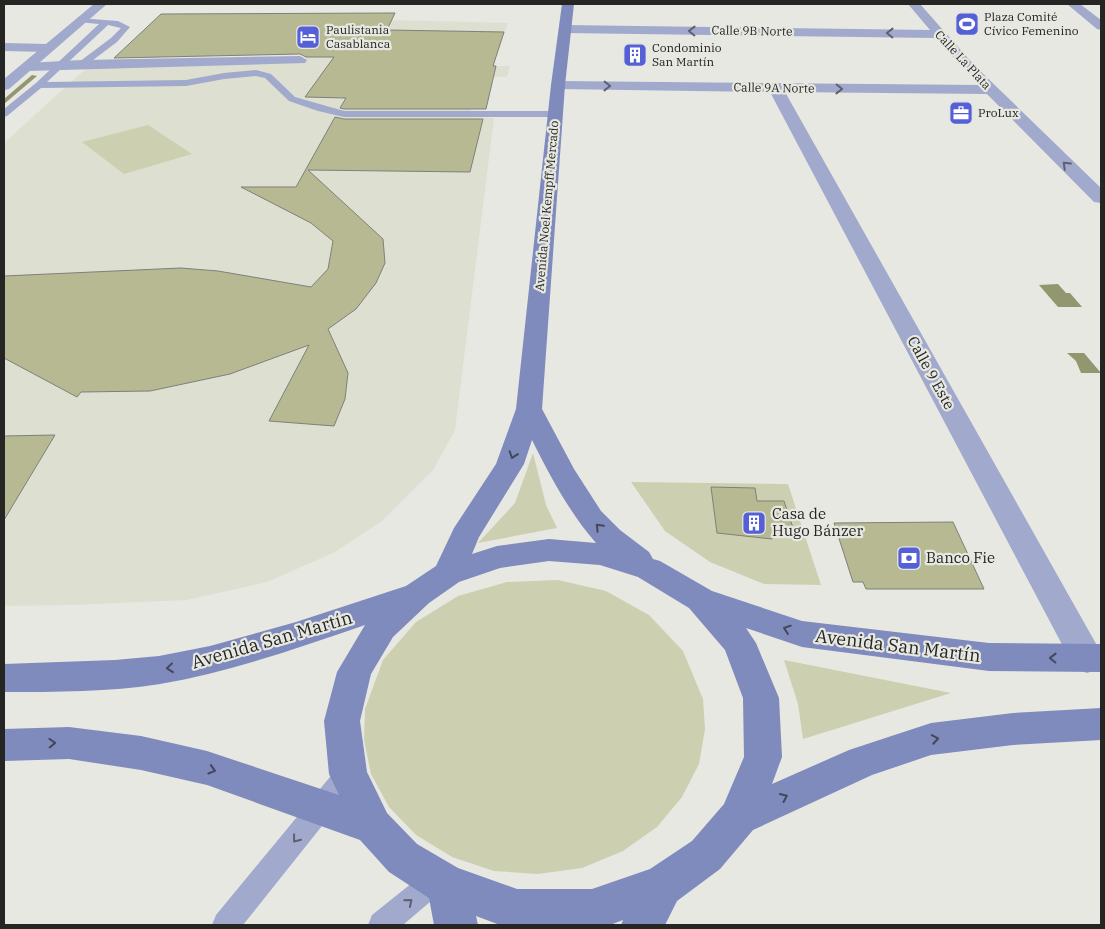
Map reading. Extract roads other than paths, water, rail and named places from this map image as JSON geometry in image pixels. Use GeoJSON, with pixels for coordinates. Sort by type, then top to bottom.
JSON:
{"type":"FeatureCollection","features":[{"type":"Feature","properties":{"kind":"main road","name":"Avenida Noel Kempff Mercado"},"geometry":{"type":"LineString","coordinates":[[448,574],[465,536],[510,464],[529,409],[555,114],[568,4]]}},
{"type":"Feature","properties":{"kind":"main road"},"geometry":{"type":"LineString","coordinates":[[529,409],[560,470],[591,518],[609,538],[649,569],[700,599],[739,642],[761,698],[762,757],[739,816],[706,855],[662,886],[592,910],[516,910],[442,882],[403,858],[373,826],[348,774],[342,720],[354,672],[381,628],[418,594],[448,574],[497,557],[549,550],[600,554],[649,569]]}},
{"type":"Feature","properties":{"kind":"main road","name":"Avenida San Martín"},"geometry":{"type":"LineString","coordinates":[[4,678],[99,676],[180,667],[250,650],[418,594]]}},
{"type":"Feature","properties":{"kind":"main road","name":"Avenida San Martín"},"geometry":{"type":"LineString","coordinates":[[700,599],[802,634],[989,657],[1094,658]]}},
{"type":"Feature","properties":{"kind":"main road"},"geometry":{"type":"LineString","coordinates":[[739,816],[862,762],[931,739],[1013,729],[1101,724]]}},
{"type":"Feature","properties":{"kind":"main road"},"geometry":{"type":"LineString","coordinates":[[4,745],[69,743],[142,753],[207,768],[373,826]]}},
{"type":"Feature","properties":{"kind":"main road"},"geometry":{"type":"LineString","coordinates":[[442,882],[456,925]]}},
{"type":"Feature","properties":{"kind":"main road"},"geometry":{"type":"LineString","coordinates":[[643,925],[662,886]]}},
{"type":"Feature","properties":{"kind":"street"},"geometry":{"type":"LineString","coordinates":[[4,86],[101,4]]}},
{"type":"Feature","properties":{"kind":"street","name":"Calle La Plata"},"geometry":{"type":"LineString","coordinates":[[914,4],[991,90],[1101,198]]}},
{"type":"Feature","properties":{"kind":"street"},"geometry":{"type":"LineString","coordinates":[[1073,4],[1101,26]]}},
{"type":"Feature","properties":{"kind":"street","name":"Calle 9B Norte"},"geometry":{"type":"LineString","coordinates":[[565,29],[939,34]]}},
{"type":"Feature","properties":{"kind":"street"},"geometry":{"type":"LineString","coordinates":[[4,47],[49,48]]}},
{"type":"Feature","properties":{"kind":"street"},"geometry":{"type":"LineString","coordinates":[[27,67],[82,64],[300,60]]}},
{"type":"Feature","properties":{"kind":"street","name":"Calle 9A Norte"},"geometry":{"type":"LineString","coordinates":[[558,85],[991,90]]}},
{"type":"Feature","properties":{"kind":"street","name":"Calle 9 Este"},"geometry":{"type":"LineString","coordinates":[[775,88],[1094,658]]}},
{"type":"Feature","properties":{"kind":"lane"},"geometry":{"type":"LineString","coordinates":[[81,20],[123,24],[126,27],[114,40],[82,64]]}},
{"type":"Feature","properties":{"kind":"lane"},"geometry":{"type":"LineString","coordinates":[[4,114],[39,85],[106,22]]}},
{"type":"Feature","properties":{"kind":"lane"},"geometry":{"type":"LineString","coordinates":[[39,85],[186,82],[256,73],[268,76],[292,99],[344,114],[555,114]]}},
{"type":"Feature","properties":{"kind":"lane"},"geometry":{"type":"LineString","coordinates":[[226,925],[348,774]]}},
{"type":"Feature","properties":{"kind":"lane"},"geometry":{"type":"LineString","coordinates":[[382,925],[442,882]]}},
{"type":"Feature","properties":{"kind":"waterway"},"geometry":{"type":"LineString","coordinates":[[4,102],[34,76]]}},
{"type":"Feature","properties":{"kind":"place","name":"Plaza Comité Cívico Femenino"},"geometry":{"type":"Point","coordinates":[967,24]}},
{"type":"Feature","properties":{"kind":"place","name":"Paulistania Casablanca"},"geometry":{"type":"Point","coordinates":[308,37]}},
{"type":"Feature","properties":{"kind":"place","name":"Condominio San Martín"},"geometry":{"type":"Point","coordinates":[635,55]}},
{"type":"Feature","properties":{"kind":"place","name":"ProLux"},"geometry":{"type":"Point","coordinates":[961,113]}},
{"type":"Feature","properties":{"kind":"place","name":"Casa de Hugo Bánzer"},"geometry":{"type":"Point","coordinates":[754,523]}},
{"type":"Feature","properties":{"kind":"place","name":"Banco Fie"},"geometry":{"type":"Point","coordinates":[909,558]}}]}
